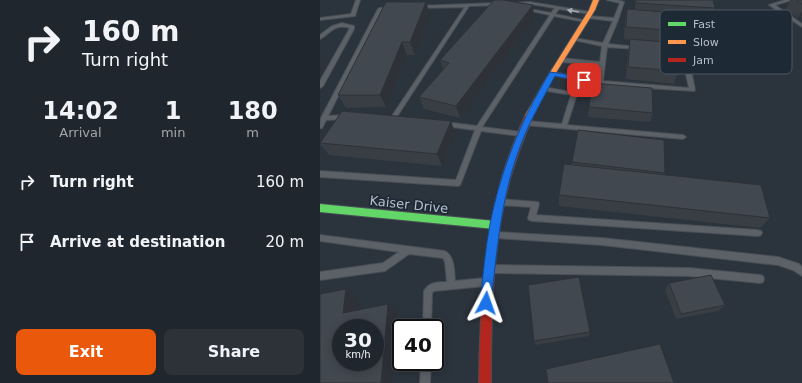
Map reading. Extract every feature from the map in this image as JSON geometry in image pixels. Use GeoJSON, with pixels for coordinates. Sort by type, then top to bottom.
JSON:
{"type":"FeatureCollection","features":[{"type":"Feature","properties":{"kind":"street"},"geometry":{"type":"LineString","coordinates":[[486,383],[484,332],[487,282],[495,225],[511,163],[526,122],[596,0]]}},
{"type":"Feature","properties":{"kind":"street","name":"Kaiser Drive"},"geometry":{"type":"LineString","coordinates":[[320,208],[495,225]]}},
{"type":"Feature","properties":{"kind":"lane"},"geometry":{"type":"LineString","coordinates":[[320,20],[353,15],[358,0]]}},
{"type":"Feature","properties":{"kind":"lane"},"geometry":{"type":"LineString","coordinates":[[600,83],[605,45],[622,2],[609,0]]}},
{"type":"Feature","properties":{"kind":"lane"},"geometry":{"type":"LineString","coordinates":[[778,10],[771,5],[790,0]]}},
{"type":"Feature","properties":{"kind":"lane"},"geometry":{"type":"LineString","coordinates":[[417,7],[530,3],[557,8],[587,17]]}},
{"type":"Feature","properties":{"kind":"lane"},"geometry":{"type":"LineString","coordinates":[[514,4],[522,9],[553,15],[616,20]]}},
{"type":"Feature","properties":{"kind":"lane"},"geometry":{"type":"LineString","coordinates":[[394,117],[468,5]]}},
{"type":"Feature","properties":{"kind":"lane"},"geometry":{"type":"LineString","coordinates":[[320,126],[380,8],[394,8]]}},
{"type":"Feature","properties":{"kind":"lane"},"geometry":{"type":"LineString","coordinates":[[320,174],[458,183],[478,128],[557,8]]}},
{"type":"Feature","properties":{"kind":"lane"},"geometry":{"type":"LineString","coordinates":[[792,19],[802,26]]}},
{"type":"Feature","properties":{"kind":"lane"},"geometry":{"type":"LineString","coordinates":[[320,38],[331,27],[347,25],[352,27],[352,30],[320,85]]}},
{"type":"Feature","properties":{"kind":"lane"},"geometry":{"type":"LineString","coordinates":[[574,39],[605,45],[644,48]]}},
{"type":"Feature","properties":{"kind":"lane"},"geometry":{"type":"LineString","coordinates":[[561,60],[602,64]]}},
{"type":"Feature","properties":{"kind":"lane"},"geometry":{"type":"LineString","coordinates":[[553,74],[600,83],[692,90],[689,74]]}},
{"type":"Feature","properties":{"kind":"lane"},"geometry":{"type":"LineString","coordinates":[[544,89],[574,94],[564,126]]}},
{"type":"Feature","properties":{"kind":"lane"},"geometry":{"type":"LineString","coordinates":[[324,118],[356,116]]}},
{"type":"Feature","properties":{"kind":"lane"},"geometry":{"type":"LineString","coordinates":[[387,116],[402,118]]}},
{"type":"Feature","properties":{"kind":"lane"},"geometry":{"type":"LineString","coordinates":[[526,122],[683,137]]}},
{"type":"Feature","properties":{"kind":"lane"},"geometry":{"type":"LineString","coordinates":[[440,123],[521,134]]}},
{"type":"Feature","properties":{"kind":"lane"},"geometry":{"type":"LineString","coordinates":[[500,202],[535,204],[532,218],[758,233]]}},
{"type":"Feature","properties":{"kind":"lane"},"geometry":{"type":"LineString","coordinates":[[494,235],[540,236],[601,241],[778,260],[796,267],[802,272]]}},
{"type":"Feature","properties":{"kind":"lane"},"geometry":{"type":"LineString","coordinates":[[320,238],[445,255],[449,261],[451,286]]}},
{"type":"Feature","properties":{"kind":"lane"},"geometry":{"type":"LineString","coordinates":[[320,276],[385,267],[408,250]]}},
{"type":"Feature","properties":{"kind":"lane"},"geometry":{"type":"LineString","coordinates":[[489,269],[689,272],[760,279]]}},
{"type":"Feature","properties":{"kind":"lane"},"geometry":{"type":"LineString","coordinates":[[428,319],[430,289],[432,287],[487,282]]}},
{"type":"Feature","properties":{"kind":"lane"},"geometry":{"type":"LineString","coordinates":[[425,383],[426,371]]}},
{"type":"Feature","properties":{"kind":"building"},"geometry":{"type":"Polygon","coordinates":[[[494,0],[533,5],[456,106],[419,97],[449,63],[440,60],[494,0]]]}},
{"type":"Feature","properties":{"kind":"building"},"geometry":{"type":"Polygon","coordinates":[[[636,0],[713,0],[715,8],[636,3],[636,0]]]}},
{"type":"Feature","properties":{"kind":"building"},"geometry":{"type":"Polygon","coordinates":[[[802,0],[802,4],[797,1],[802,0]]]}},
{"type":"Feature","properties":{"kind":"building"},"geometry":{"type":"Polygon","coordinates":[[[386,2],[426,2],[410,42],[402,42],[380,95],[338,95],[386,2]]]}},
{"type":"Feature","properties":{"kind":"building"},"geometry":{"type":"Polygon","coordinates":[[[627,9],[660,12],[660,30],[626,27],[627,9]]]}},
{"type":"Feature","properties":{"kind":"building"},"geometry":{"type":"Polygon","coordinates":[[[630,39],[660,42],[660,70],[628,67],[630,39]]]}},
{"type":"Feature","properties":{"kind":"building"},"geometry":{"type":"Polygon","coordinates":[[[592,83],[652,88],[653,113],[589,107],[592,83]]]}},
{"type":"Feature","properties":{"kind":"building"},"geometry":{"type":"Polygon","coordinates":[[[342,111],[451,121],[437,154],[320,143],[342,111]]]}},
{"type":"Feature","properties":{"kind":"building"},"geometry":{"type":"Polygon","coordinates":[[[578,130],[664,140],[665,173],[572,162],[578,130]]]}},
{"type":"Feature","properties":{"kind":"building"},"geometry":{"type":"Polygon","coordinates":[[[564,164],[761,185],[770,218],[559,195],[564,164]]]}},
{"type":"Feature","properties":{"kind":"building"},"geometry":{"type":"Polygon","coordinates":[[[711,275],[725,305],[681,314],[669,283],[711,275]]]}},
{"type":"Feature","properties":{"kind":"building"},"geometry":{"type":"Polygon","coordinates":[[[579,277],[590,332],[534,341],[528,285],[579,277]]]}},
{"type":"Feature","properties":{"kind":"building"},"geometry":{"type":"Polygon","coordinates":[[[346,289],[343,313],[388,304],[384,349],[384,319],[332,319],[332,371],[382,371],[381,383],[320,383],[320,294],[346,289]]]}},
{"type":"Feature","properties":{"kind":"building"},"geometry":{"type":"Polygon","coordinates":[[[660,344],[674,383],[548,383],[546,369],[660,344]]]}},
{"type":"Feature","properties":{"kind":"traffic: fast"},"geometry":{"type":"LineString","coordinates":[[320,208],[495,225]]}},
{"type":"Feature","properties":{"kind":"traffic: slow"},"geometry":{"type":"LineString","coordinates":[[529,116],[549,79],[592,10],[596,0]]}},
{"type":"Feature","properties":{"kind":"traffic: jam"},"geometry":{"type":"LineString","coordinates":[[485,383],[486,315],[492,246],[505,180],[529,116]]}},
{"type":"Feature","properties":{"kind":"route"},"geometry":{"type":"LineString","coordinates":[[486,303],[486,288],[495,225],[504,185],[515,149],[526,122],[553,74],[584,80]]}}]}
